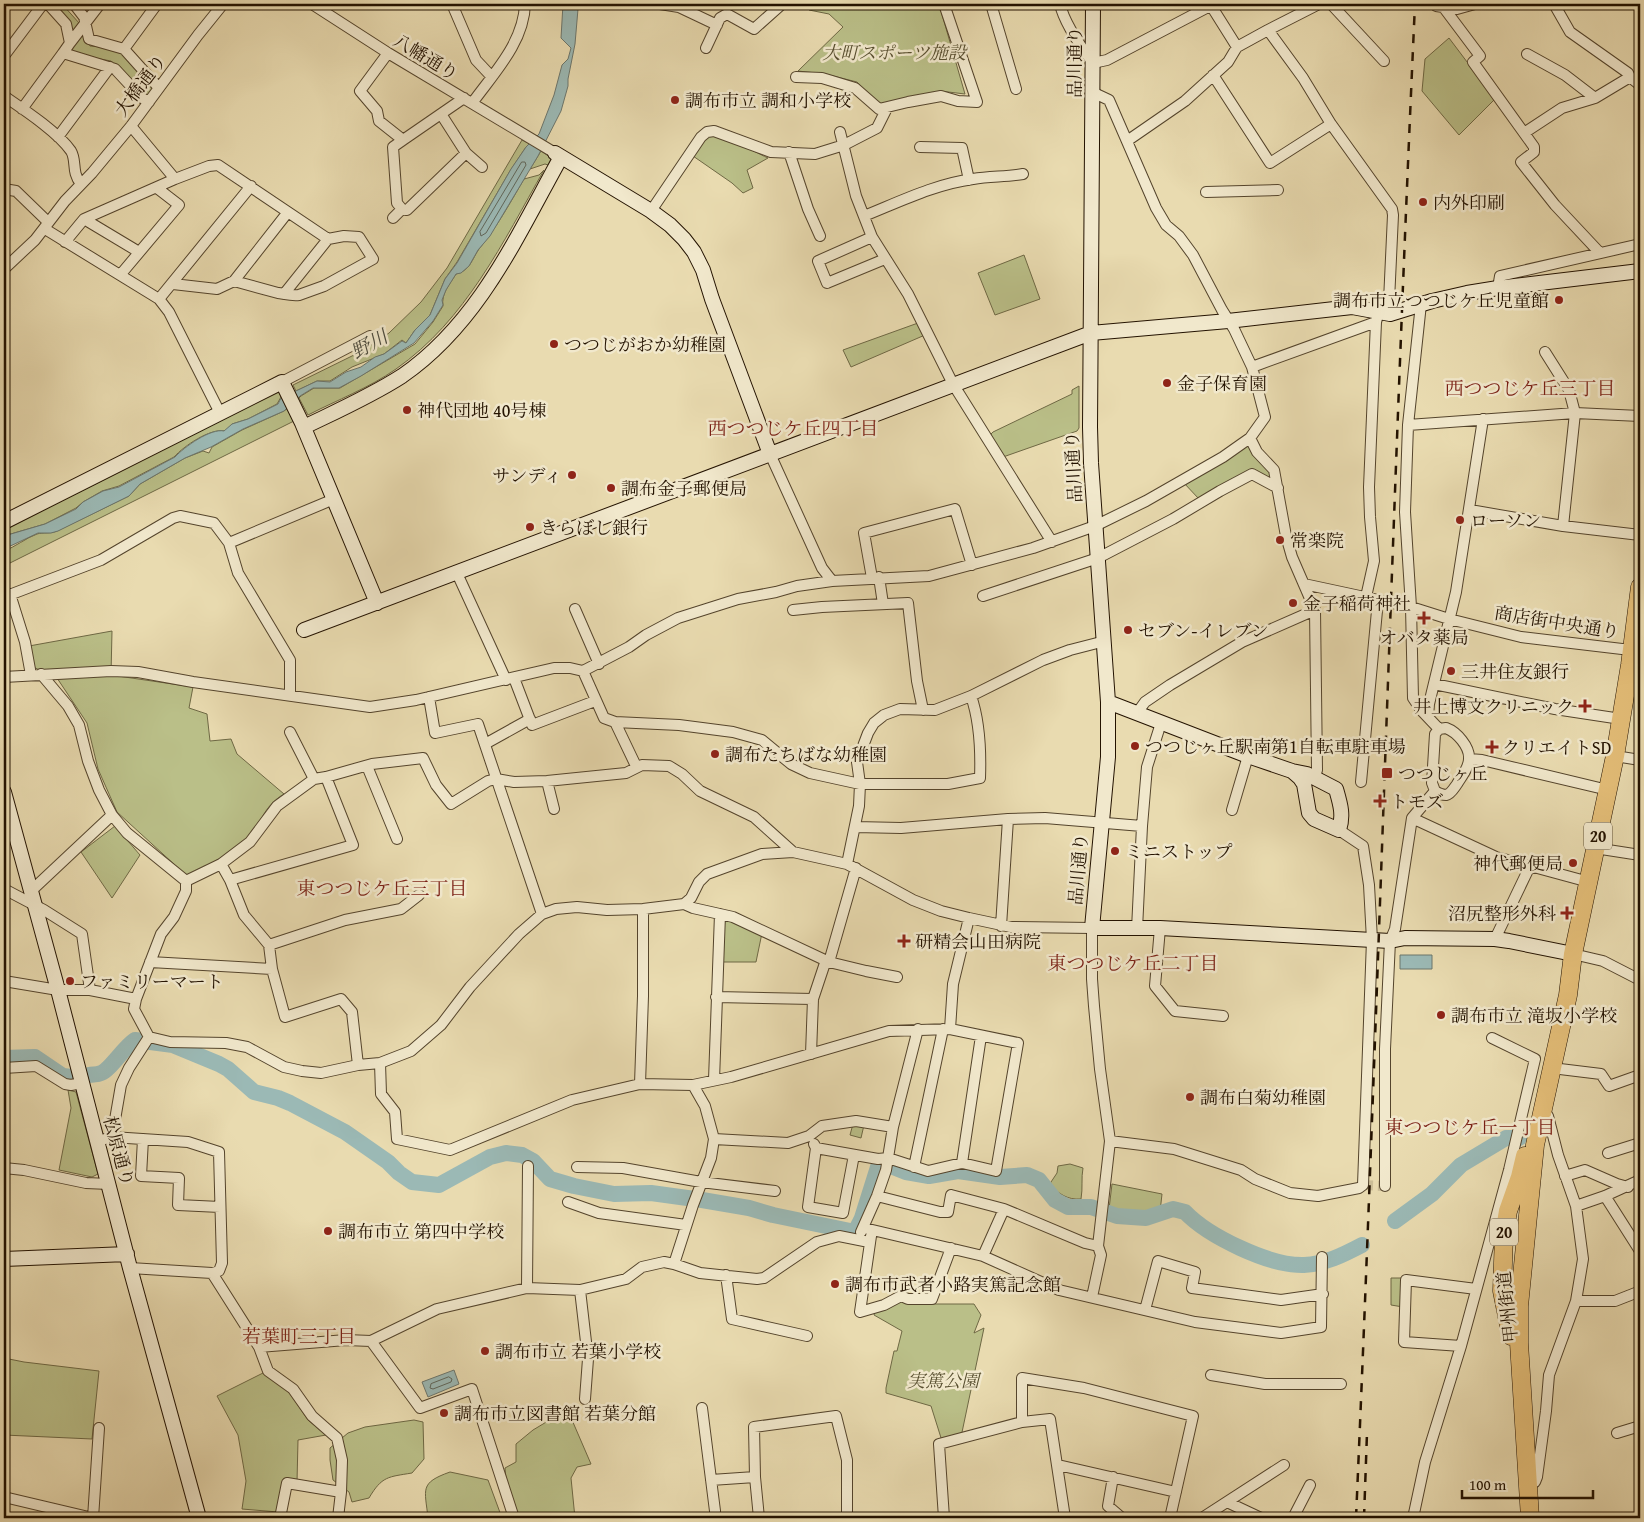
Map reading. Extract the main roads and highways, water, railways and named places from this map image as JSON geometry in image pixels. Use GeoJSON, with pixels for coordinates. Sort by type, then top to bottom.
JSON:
{"type":"FeatureCollection","features":[{"type":"Feature","properties":{"kind":"highway","name":"甲州街道"},"geometry":{"type":"LineString","coordinates":[[1530,1518],[1519,1342],[1519,1306],[1535,1145],[1568,995],[1573,954],[1636,648],[1640,587]]}},
{"type":"Feature","properties":{"kind":"highway","name":"甲州街道"},"geometry":{"type":"LineString","coordinates":[[1522,1518],[1511,1341],[1502,1275],[1506,1219],[1522,1170],[1533,1090],[1559,994],[1573,954]]}},
{"type":"Feature","properties":{"kind":"water","name":"野川"},"geometry":{"type":"Polygon","coordinates":[[[563,4],[578,4],[578,9],[575,44],[568,86],[561,111],[538,156],[490,236],[478,250],[469,266],[461,273],[456,274],[446,290],[442,300],[443,305],[433,321],[414,343],[339,388],[313,388],[300,396],[284,411],[185,458],[140,484],[129,496],[58,531],[38,533],[4,549],[4,536],[45,524],[76,509],[83,502],[103,491],[119,487],[175,457],[205,435],[224,431],[232,424],[248,419],[278,404],[281,398],[317,381],[330,382],[346,372],[361,367],[375,357],[384,354],[402,341],[406,343],[415,330],[430,315],[445,279],[457,263],[511,169],[526,147],[539,134],[554,95],[562,65],[568,59],[571,48],[561,38],[563,4]]]}},
{"type":"Feature","properties":{"kind":"water"},"geometry":{"type":"Polygon","coordinates":[[[1400,955],[1432,955],[1432,969],[1400,969],[1400,955]]]}},
{"type":"Feature","properties":{"kind":"water"},"geometry":{"type":"Polygon","coordinates":[[[454,1370],[459,1384],[428,1397],[422,1382],[454,1370]]]}},
{"type":"Feature","properties":{"kind":"waterway"},"geometry":{"type":"LineString","coordinates":[[89,1075],[105,1071],[135,1040],[173,1045],[228,1069],[254,1092],[290,1103],[345,1132],[388,1162],[412,1182],[439,1185],[490,1157],[506,1153],[522,1155],[533,1161],[550,1179],[574,1186],[614,1194],[651,1193],[702,1200],[749,1208],[773,1215],[855,1232],[862,1218],[881,1162],[906,1172],[929,1176],[958,1171],[1000,1177],[1027,1175],[1039,1180],[1055,1200],[1068,1207],[1091,1207],[1117,1216],[1146,1218],[1173,1209],[1185,1212],[1208,1231],[1240,1248],[1274,1261],[1290,1264],[1304,1265],[1327,1261],[1362,1245]]}},
{"type":"Feature","properties":{"kind":"waterway"},"geometry":{"type":"LineString","coordinates":[[4,1058],[35,1057],[63,1076],[72,1077]]}},
{"type":"Feature","properties":{"kind":"waterway"},"geometry":{"type":"LineString","coordinates":[[1395,1221],[1432,1194],[1461,1165],[1506,1138],[1519,1138]]}},
{"type":"Feature","properties":{"kind":"tunnel"},"geometry":{"type":"LineString","coordinates":[[1363,1185],[1385,1186]]}},
{"type":"Feature","properties":{"kind":"railway"},"geometry":{"type":"LineString","coordinates":[[1356,1518],[1415,4]]}},
{"type":"Feature","properties":{"kind":"railway"},"geometry":{"type":"LineString","coordinates":[[1364,1518],[1367,1433]]}},
{"type":"Feature","properties":{"kind":"place","name":"調布市立 調和小学校"},"geometry":{"type":"Point","coordinates":[675,100]}},
{"type":"Feature","properties":{"kind":"place","name":"内外印刷"},"geometry":{"type":"Point","coordinates":[1423,202]}},
{"type":"Feature","properties":{"kind":"place","name":"調布市立つつじケ丘児童館"},"geometry":{"type":"Point","coordinates":[1559,300]}},
{"type":"Feature","properties":{"kind":"place","name":"つつじがおか幼稚園"},"geometry":{"type":"Point","coordinates":[554,344]}},
{"type":"Feature","properties":{"kind":"place","name":"金子保育園"},"geometry":{"type":"Point","coordinates":[1167,383]}},
{"type":"Feature","properties":{"kind":"place","name":"神代団地 40号棟"},"geometry":{"type":"Point","coordinates":[407,410]}},
{"type":"Feature","properties":{"kind":"place","name":"サンディ"},"geometry":{"type":"Point","coordinates":[572,475]}},
{"type":"Feature","properties":{"kind":"place","name":"調布金子郵便局"},"geometry":{"type":"Point","coordinates":[611,488]}},
{"type":"Feature","properties":{"kind":"place","name":"ローソン"},"geometry":{"type":"Point","coordinates":[1460,520]}},
{"type":"Feature","properties":{"kind":"place","name":"きらぼし銀行"},"geometry":{"type":"Point","coordinates":[530,527]}},
{"type":"Feature","properties":{"kind":"place","name":"常楽院"},"geometry":{"type":"Point","coordinates":[1280,540]}},
{"type":"Feature","properties":{"kind":"place","name":"金子稲荷神社"},"geometry":{"type":"Point","coordinates":[1293,603]}},
{"type":"Feature","properties":{"kind":"place","name":"オバタ薬局"},"geometry":{"type":"Point","coordinates":[1424,618]}},
{"type":"Feature","properties":{"kind":"place","name":"セブン-イレブン"},"geometry":{"type":"Point","coordinates":[1128,630]}},
{"type":"Feature","properties":{"kind":"place","name":"三井住友銀行"},"geometry":{"type":"Point","coordinates":[1451,671]}},
{"type":"Feature","properties":{"kind":"place","name":"井上博文クリニック"},"geometry":{"type":"Point","coordinates":[1585,706]}},
{"type":"Feature","properties":{"kind":"place","name":"つつじヶ丘駅南第1自転車駐車場"},"geometry":{"type":"Point","coordinates":[1135,746]}},
{"type":"Feature","properties":{"kind":"place","name":"クリエイトSD"},"geometry":{"type":"Point","coordinates":[1492,747]}},
{"type":"Feature","properties":{"kind":"place","name":"調布たちばな幼稚園"},"geometry":{"type":"Point","coordinates":[715,754]}},
{"type":"Feature","properties":{"kind":"place","name":"つつじヶ丘"},"geometry":{"type":"Point","coordinates":[1387,773]}},
{"type":"Feature","properties":{"kind":"place","name":"トモズ"},"geometry":{"type":"Point","coordinates":[1380,801]}},
{"type":"Feature","properties":{"kind":"place","name":"ミニストップ"},"geometry":{"type":"Point","coordinates":[1115,851]}},
{"type":"Feature","properties":{"kind":"place","name":"神代郵便局"},"geometry":{"type":"Point","coordinates":[1573,863]}},
{"type":"Feature","properties":{"kind":"place","name":"沼尻整形外科"},"geometry":{"type":"Point","coordinates":[1567,913]}},
{"type":"Feature","properties":{"kind":"place","name":"研精会山田病院"},"geometry":{"type":"Point","coordinates":[904,941]}},
{"type":"Feature","properties":{"kind":"place","name":"ファミリーマート"},"geometry":{"type":"Point","coordinates":[70,981]}},
{"type":"Feature","properties":{"kind":"place","name":"調布市立 滝坂小学校"},"geometry":{"type":"Point","coordinates":[1441,1015]}},
{"type":"Feature","properties":{"kind":"place","name":"調布白菊幼稚園"},"geometry":{"type":"Point","coordinates":[1190,1097]}},
{"type":"Feature","properties":{"kind":"place","name":"調布市立 第四中学校"},"geometry":{"type":"Point","coordinates":[328,1231]}},
{"type":"Feature","properties":{"kind":"place","name":"調布市武者小路実篤記念館"},"geometry":{"type":"Point","coordinates":[835,1284]}},
{"type":"Feature","properties":{"kind":"place","name":"調布市立 若葉小学校"},"geometry":{"type":"Point","coordinates":[485,1351]}},
{"type":"Feature","properties":{"kind":"place","name":"調布市立図書館 若葉分館"},"geometry":{"type":"Point","coordinates":[444,1413]}},
{"type":"Feature","properties":{"kind":"district","name":"西つつじケ丘三丁目"},"geometry":{"type":"Point","coordinates":[1530,388]}},
{"type":"Feature","properties":{"kind":"district","name":"西つつじケ丘四丁目"},"geometry":{"type":"Point","coordinates":[793,428]}},
{"type":"Feature","properties":{"kind":"district","name":"東つつじケ丘三丁目"},"geometry":{"type":"Point","coordinates":[382,888]}},
{"type":"Feature","properties":{"kind":"district","name":"東つつじケ丘二丁目"},"geometry":{"type":"Point","coordinates":[1133,963]}},
{"type":"Feature","properties":{"kind":"district","name":"東つつじケ丘一丁目"},"geometry":{"type":"Point","coordinates":[1470,1127]}},
{"type":"Feature","properties":{"kind":"district","name":"若葉町三丁目"},"geometry":{"type":"Point","coordinates":[299,1336]}},
{"type":"Feature","properties":{"kind":"park label","name":"大町スポーツ施設"},"geometry":{"type":"Point","coordinates":[894,52]}},
{"type":"Feature","properties":{"kind":"park label","name":"実篤公園"},"geometry":{"type":"Point","coordinates":[943,1380]}}]}
